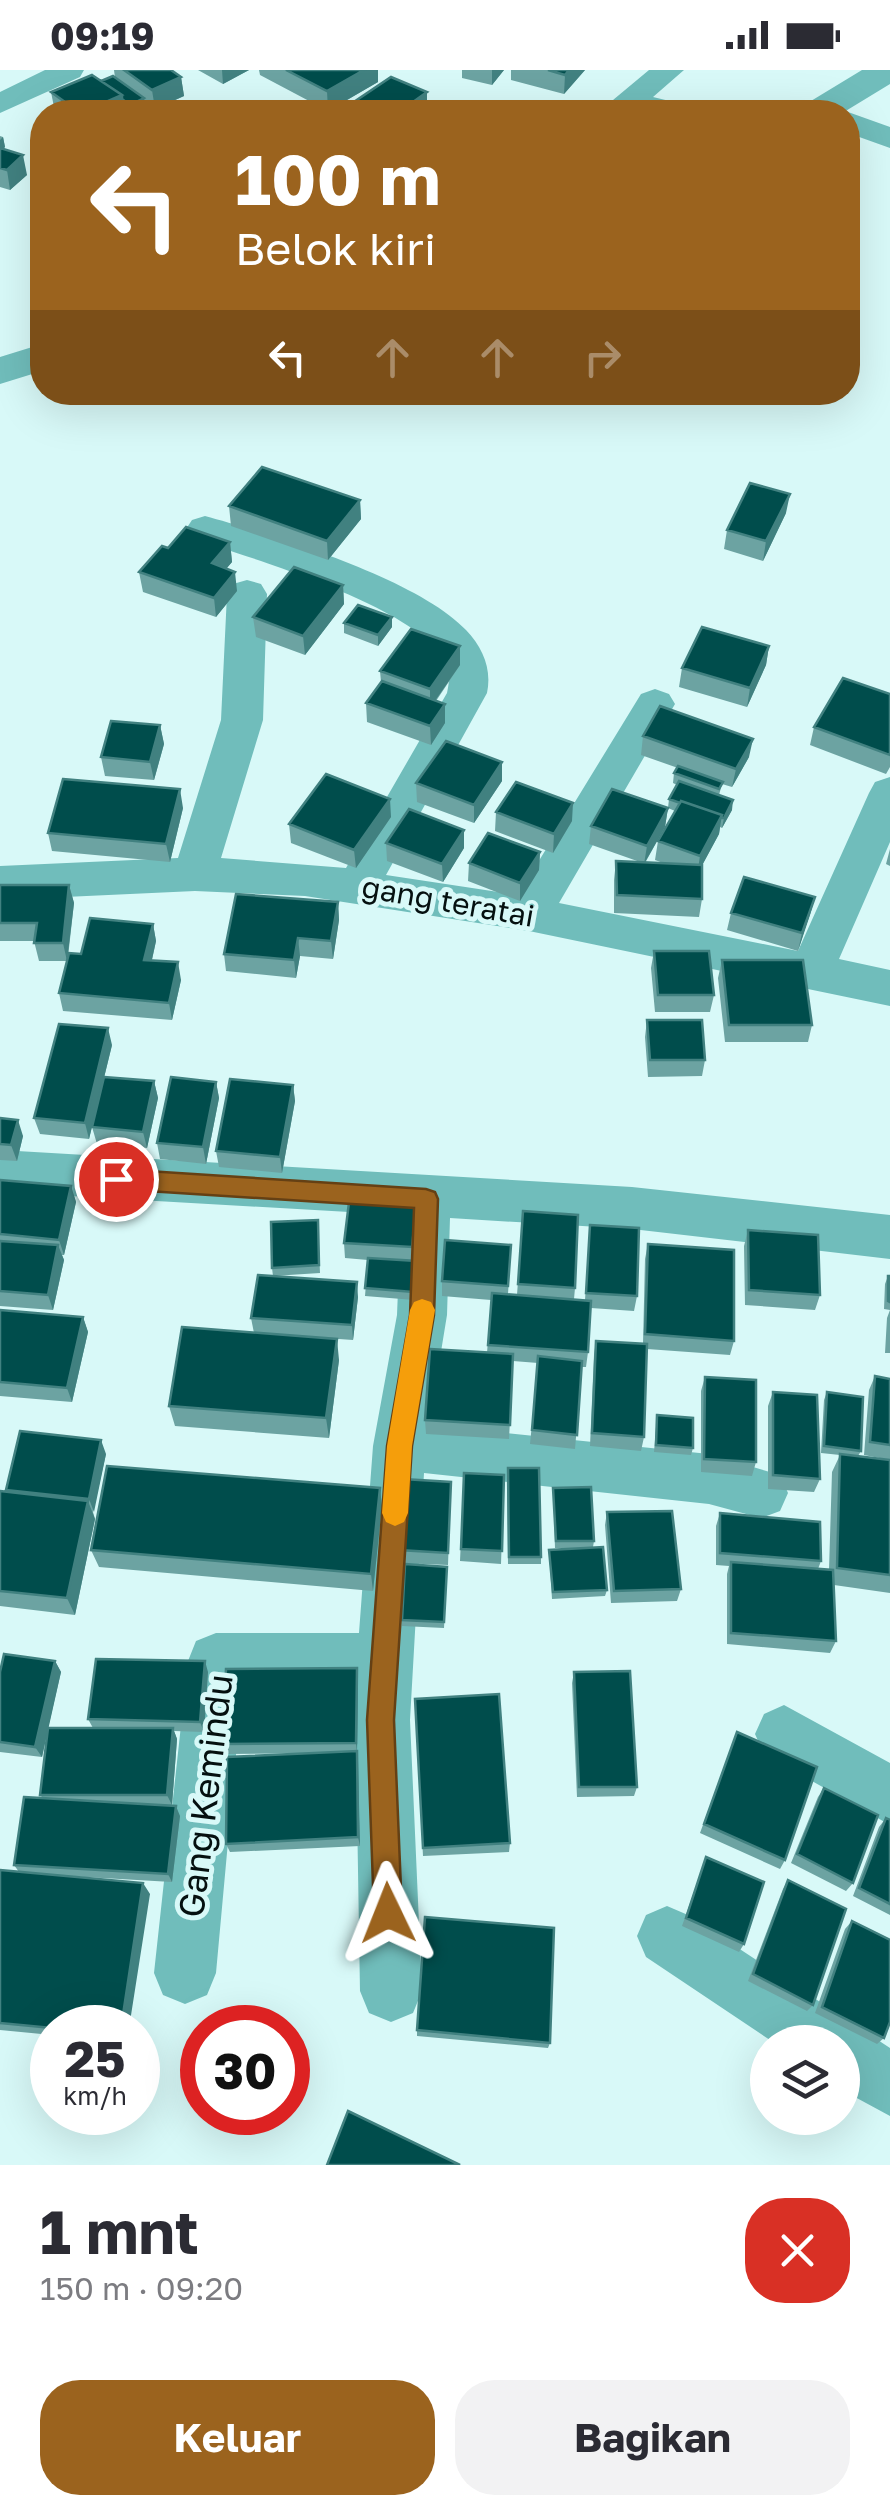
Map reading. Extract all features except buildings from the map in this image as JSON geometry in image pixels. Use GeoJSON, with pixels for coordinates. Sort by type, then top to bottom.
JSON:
{"type":"FeatureCollection","features":[{"type":"Feature","properties":{"kind":"street"},"geometry":{"type":"LineString","coordinates":[[0,104],[69,70]]}},
{"type":"Feature","properties":{"kind":"street"},"geometry":{"type":"LineString","coordinates":[[629,100],[670,70]]}},
{"type":"Feature","properties":{"kind":"street"},"geometry":{"type":"LineString","coordinates":[[839,100],[887,70]]}},
{"type":"Feature","properties":{"kind":"street"},"geometry":{"type":"LineString","coordinates":[[860,127],[890,138]]}},
{"type":"Feature","properties":{"kind":"street"},"geometry":{"type":"LineString","coordinates":[[0,371],[30,361]]}},
{"type":"Feature","properties":{"kind":"street"},"geometry":{"type":"LineString","coordinates":[[205,530],[394,599],[426,618],[467,660],[468,693],[358,886]]}},
{"type":"Feature","properties":{"kind":"street"},"geometry":{"type":"LineString","coordinates":[[194,874],[242,720],[247,594]]}},
{"type":"Feature","properties":{"kind":"street"},"geometry":{"type":"LineString","coordinates":[[529,914],[655,704]]}},
{"type":"Feature","properties":{"kind":"street"},"geometry":{"type":"LineString","coordinates":[[811,972],[890,793]]}},
{"type":"Feature","properties":{"kind":"street","name":"gang teratai"},"geometry":{"type":"LineString","coordinates":[[0,883],[194,874],[305,879],[529,914],[890,988]]}},
{"type":"Feature","properties":{"kind":"street"},"geometry":{"type":"LineString","coordinates":[[0,1171],[426,1199],[632,1208],[890,1237]]}},
{"type":"Feature","properties":{"kind":"street"},"geometry":{"type":"LineString","coordinates":[[391,1990],[381,1720],[399,1446],[422,1315],[426,1199]]}},
{"type":"Feature","properties":{"kind":"street"},"geometry":{"type":"LineString","coordinates":[[399,1446],[709,1479],[761,1493]]}},
{"type":"Feature","properties":{"kind":"street","name":"Gang Kemindu"},"geometry":{"type":"LineString","coordinates":[[185,1973],[216,1661],[385,1661]]}},
{"type":"Feature","properties":{"kind":"street"},"geometry":{"type":"LineString","coordinates":[[784,1734],[890,1796]]}},
{"type":"Feature","properties":{"kind":"street"},"geometry":{"type":"LineString","coordinates":[[667,1936],[801,2025]]}},
{"type":"Feature","properties":{"kind":"street"},"geometry":{"type":"LineString","coordinates":[[860,2065],[890,2085]]}},
{"type":"Feature","properties":{"kind":"slow traffic"},"geometry":{"type":"LineString","coordinates":[[395,1513],[399,1446],[422,1310]]}},
{"type":"Feature","properties":{"kind":"route"},"geometry":{"type":"LineString","coordinates":[[116,1179],[426,1199],[422,1315],[399,1446],[381,1720],[388,1913]]}}]}
